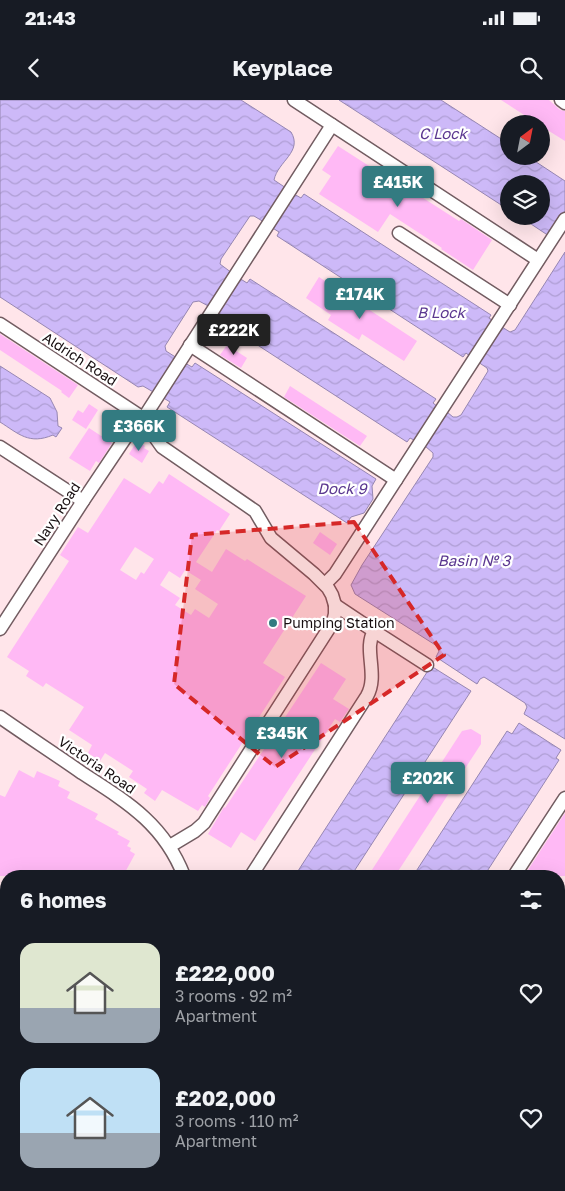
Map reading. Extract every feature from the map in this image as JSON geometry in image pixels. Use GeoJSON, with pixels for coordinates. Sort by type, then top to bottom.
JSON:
{"type":"FeatureCollection","features":[{"type":"Feature","properties":{"kind":"street"},"geometry":{"type":"LineString","coordinates":[[294,100],[538,260]]}},
{"type":"Feature","properties":{"kind":"street"},"geometry":{"type":"LineString","coordinates":[[561,100],[565,103]]}},
{"type":"Feature","properties":{"kind":"street","name":"Navy Road"},"geometry":{"type":"LineString","coordinates":[[0,629],[83,501],[141,417],[159,395],[332,125]]}},
{"type":"Feature","properties":{"kind":"street"},"geometry":{"type":"LineString","coordinates":[[325,584],[335,574],[565,218]]}},
{"type":"Feature","properties":{"kind":"street"},"geometry":{"type":"LineString","coordinates":[[399,233],[510,304]]}},
{"type":"Feature","properties":{"kind":"street","name":"Aldrich Road"},"geometry":{"type":"LineString","coordinates":[[0,324],[141,417],[160,445],[254,511],[271,538],[325,584],[332,595],[335,605]]}},
{"type":"Feature","properties":{"kind":"street"},"geometry":{"type":"LineString","coordinates":[[190,345],[396,480]]}},
{"type":"Feature","properties":{"kind":"street"},"geometry":{"type":"LineString","coordinates":[[0,447],[83,501]]}},
{"type":"Feature","properties":{"kind":"street"},"geometry":{"type":"LineString","coordinates":[[335,605],[427,665]]}},
{"type":"Feature","properties":{"kind":"street"},"geometry":{"type":"LineString","coordinates":[[170,846],[195,831],[204,823],[332,624],[335,605]]}},
{"type":"Feature","properties":{"kind":"street"},"geometry":{"type":"LineString","coordinates":[[255,870],[370,691],[372,678],[370,640],[374,631]]}},
{"type":"Feature","properties":{"kind":"street","name":"Victoria Road"},"geometry":{"type":"LineString","coordinates":[[0,718],[134,808],[151,822],[170,846],[181,870]]}},
{"type":"Feature","properties":{"kind":"street"},"geometry":{"type":"LineString","coordinates":[[518,870],[565,798]]}},
{"type":"Feature","properties":{"kind":"highlighted area"},"geometry":{"type":"Polygon","coordinates":[[[354,522],[444,655],[275,767],[174,684],[192,535],[354,522]]]}},
{"type":"Feature","properties":{"kind":"water"},"geometry":{"type":"Polygon","coordinates":[[[0,100],[241,100],[291,132],[294,139],[292,151],[276,173],[274,180],[286,188],[264,222],[254,216],[250,216],[221,259],[220,264],[232,273],[210,307],[199,301],[193,302],[165,346],[166,351],[177,358],[155,393],[143,386],[138,387],[0,297],[0,100]]]}},
{"type":"Feature","properties":{"kind":"water","name":"C Lock"},"geometry":{"type":"Polygon","coordinates":[[[339,100],[441,100],[500,138],[500,165],[541,165],[565,181],[565,211],[549,236],[532,225],[550,225],[550,175],[500,175],[500,204],[339,100]]]}},
{"type":"Feature","properties":{"kind":"water","name":"B Lock"},"geometry":{"type":"Polygon","coordinates":[[[294,194],[301,198],[304,194],[491,315],[489,318],[495,322],[471,357],[466,353],[463,357],[277,236],[279,232],[271,227],[294,194]]]}},
{"type":"Feature","properties":{"kind":"water","name":"Basin № 3"},"geometry":{"type":"Polygon","coordinates":[[[565,252],[565,739],[524,714],[527,707],[525,703],[484,677],[477,684],[436,657],[439,651],[437,646],[355,594],[351,585],[362,565],[433,457],[433,453],[425,446],[447,412],[453,417],[461,415],[488,371],[487,368],[478,362],[502,327],[510,332],[515,330],[565,252]]]}},
{"type":"Feature","properties":{"kind":"water"},"geometry":{"type":"Polygon","coordinates":[[[239,278],[247,283],[250,279],[436,399],[433,403],[438,407],[416,441],[410,438],[407,442],[222,322],[225,317],[217,312],[239,278]]]}},
{"type":"Feature","properties":{"kind":"water","name":"Dock 9"},"geometry":{"type":"Polygon","coordinates":[[[183,362],[192,367],[195,363],[376,479],[372,486],[373,499],[364,513],[351,517],[347,523],[167,407],[170,402],[162,397],[183,362]]]}},
{"type":"Feature","properties":{"kind":"water"},"geometry":{"type":"Polygon","coordinates":[[[0,366],[50,398],[57,412],[58,426],[62,428],[56,437],[53,435],[37,439],[25,437],[0,422],[0,366]]]}},
{"type":"Feature","properties":{"kind":"water"},"geometry":{"type":"Polygon","coordinates":[[[431,666],[471,691],[355,870],[299,870],[431,666]]]}},
{"type":"Feature","properties":{"kind":"water"},"geometry":{"type":"Polygon","coordinates":[[[519,723],[561,750],[556,758],[559,760],[488,870],[417,870],[507,731],[512,734],[519,723]]]}},
{"type":"Feature","properties":{"kind":"building"},"geometry":{"type":"Polygon","coordinates":[[[501,100],[549,100],[560,110],[565,111],[565,141],[550,132],[550,115],[524,115],[501,100]]]}},
{"type":"Feature","properties":{"kind":"building"},"geometry":{"type":"Polygon","coordinates":[[[338,146],[408,191],[409,189],[459,221],[461,219],[492,240],[473,270],[390,214],[378,232],[319,194],[331,176],[322,170],[338,146]]]}},
{"type":"Feature","properties":{"kind":"building"},"geometry":{"type":"Polygon","coordinates":[[[319,277],[417,341],[404,361],[362,334],[359,340],[328,320],[331,315],[306,298],[319,277]]]}},
{"type":"Feature","properties":{"kind":"building"},"geometry":{"type":"Polygon","coordinates":[[[0,334],[78,385],[69,398],[62,391],[0,350],[0,334]]]}},
{"type":"Feature","properties":{"kind":"building"},"geometry":{"type":"Polygon","coordinates":[[[227,345],[247,358],[241,368],[220,355],[227,345]]]}},
{"type":"Feature","properties":{"kind":"building"},"geometry":{"type":"Polygon","coordinates":[[[290,386],[367,436],[360,446],[284,397],[290,386]]]}},
{"type":"Feature","properties":{"kind":"building"},"geometry":{"type":"Polygon","coordinates":[[[89,404],[98,410],[86,429],[72,420],[78,410],[83,413],[89,404]]]}},
{"type":"Feature","properties":{"kind":"building"},"geometry":{"type":"Polygon","coordinates":[[[89,428],[112,443],[99,463],[96,461],[90,471],[69,458],[89,428]]]}},
{"type":"Feature","properties":{"kind":"building"},"geometry":{"type":"Polygon","coordinates":[[[137,441],[149,451],[142,463],[129,454],[137,441]]]}},
{"type":"Feature","properties":{"kind":"building"},"geometry":{"type":"Polygon","coordinates":[[[169,474],[230,514],[196,562],[212,572],[226,549],[245,561],[247,559],[306,596],[263,663],[285,677],[208,796],[210,798],[205,807],[202,805],[198,811],[162,790],[155,801],[144,793],[147,789],[129,777],[133,771],[105,753],[100,761],[88,753],[92,745],[69,730],[84,707],[46,683],[43,687],[26,676],[29,671],[7,657],[69,561],[60,555],[78,527],[88,533],[124,478],[150,494],[159,481],[163,484],[169,474]],[[135,547],[120,570],[136,580],[141,572],[144,574],[154,559],[135,547]],[[185,570],[180,578],[169,571],[160,585],[180,598],[175,605],[191,615],[195,609],[209,618],[218,604],[195,589],[201,580],[185,570]]]}},
{"type":"Feature","properties":{"kind":"building"},"geometry":{"type":"Polygon","coordinates":[[[320,532],[337,544],[330,555],[313,543],[320,532]]]}},
{"type":"Feature","properties":{"kind":"building"},"geometry":{"type":"Polygon","coordinates":[[[321,663],[346,679],[333,699],[349,709],[340,722],[335,719],[255,841],[241,832],[231,848],[208,834],[224,807],[321,663]]]}},
{"type":"Feature","properties":{"kind":"building"},"geometry":{"type":"Polygon","coordinates":[[[471,729],[481,735],[481,744],[399,870],[372,870],[462,731],[471,729]]]}},
{"type":"Feature","properties":{"kind":"building"},"geometry":{"type":"Polygon","coordinates":[[[19,770],[34,778],[37,771],[60,781],[58,786],[70,792],[67,798],[98,814],[95,819],[119,832],[117,834],[130,841],[127,846],[135,854],[126,870],[0,870],[0,795],[5,797],[19,770]]]}},
{"type":"Feature","properties":{"kind":"building"},"geometry":{"type":"Polygon","coordinates":[[[565,813],[565,870],[528,870],[565,813]]]}},
{"type":"Feature","properties":{"kind":"place","name":"Pumping Station"},"geometry":{"type":"Point","coordinates":[273,623]}}]}
